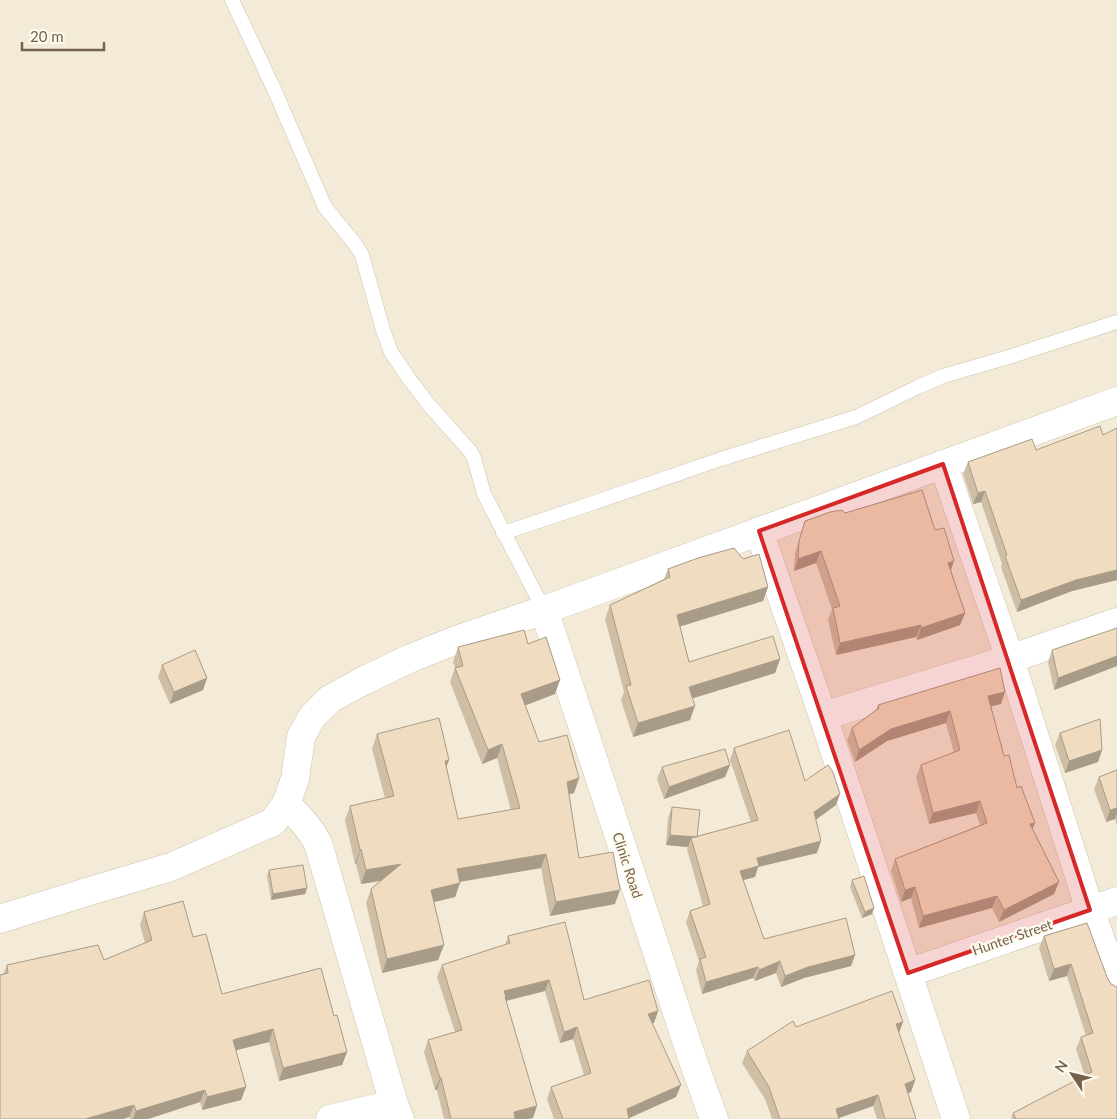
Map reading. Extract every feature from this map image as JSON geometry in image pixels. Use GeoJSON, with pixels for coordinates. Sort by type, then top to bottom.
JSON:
{"type":"FeatureCollection","features":[{"type":"Feature","properties":{"kind":"street"},"geometry":{"type":"LineString","coordinates":[[0,919],[171,867],[273,822],[286,804],[295,779],[301,737],[312,718],[330,700],[363,681],[411,658],[1117,401]]}},
{"type":"Feature","properties":{"kind":"street"},"geometry":{"type":"LineString","coordinates":[[943,464],[1010,659],[1090,910],[1117,984]]}},
{"type":"Feature","properties":{"kind":"street"},"geometry":{"type":"LineString","coordinates":[[759,531],[823,716],[956,1119]]}},
{"type":"Feature","properties":{"kind":"street","name":"Clinic Road"},"geometry":{"type":"LineString","coordinates":[[544,610],[692,1058],[710,1118]]}},
{"type":"Feature","properties":{"kind":"street"},"geometry":{"type":"LineString","coordinates":[[823,716],[1010,659],[1117,622]]}},
{"type":"Feature","properties":{"kind":"street"},"geometry":{"type":"LineString","coordinates":[[286,804],[308,826],[318,844],[397,1111],[330,1119]]}},
{"type":"Feature","properties":{"kind":"street","name":"Hunter Street"},"geometry":{"type":"LineString","coordinates":[[908,973],[1117,901]]}},
{"type":"Feature","properties":{"kind":"lane"},"geometry":{"type":"LineString","coordinates":[[232,0],[274,89],[325,207],[355,244],[362,256],[391,352],[430,406],[470,451],[474,458],[484,494],[544,610]]}},
{"type":"Feature","properties":{"kind":"lane"},"geometry":{"type":"LineString","coordinates":[[503,533],[721,459],[856,417],[943,376],[1117,322]]}},
{"type":"Feature","properties":{"kind":"highlighted area"},"geometry":{"type":"Polygon","coordinates":[[[943,464],[1090,910],[908,973],[759,531],[943,464]]]}},
{"type":"Feature","properties":{"kind":"shaded area"},"geometry":{"type":"Polygon","coordinates":[[[0,0],[1117,0],[1117,1119],[0,1119],[0,0]]]}},
{"type":"Feature","properties":{"kind":"building"},"geometry":{"type":"Polygon","coordinates":[[[1100,426],[1103,435],[1117,428],[1117,570],[1076,580],[1021,600],[985,491],[978,493],[968,462],[1032,439],[1036,450],[1100,426]]]}},
{"type":"Feature","properties":{"kind":"building"},"geometry":{"type":"Polygon","coordinates":[[[922,490],[935,530],[944,528],[954,561],[948,563],[965,613],[921,628],[921,625],[840,643],[833,608],[840,606],[821,551],[798,559],[799,541],[805,521],[830,512],[842,510],[845,513],[922,490]]]}},
{"type":"Feature","properties":{"kind":"building"},"geometry":{"type":"Polygon","coordinates":[[[734,548],[743,559],[759,554],[768,587],[677,615],[689,662],[773,636],[780,659],[689,687],[695,706],[638,723],[626,686],[631,685],[610,605],[670,577],[668,569],[734,548]]]}},
{"type":"Feature","properties":{"kind":"building"},"geometry":{"type":"Polygon","coordinates":[[[1117,628],[1117,656],[1058,678],[1052,650],[1117,628]]]}},
{"type":"Feature","properties":{"kind":"building"},"geometry":{"type":"Polygon","coordinates":[[[524,630],[528,644],[546,637],[560,680],[521,694],[539,742],[567,735],[579,778],[567,782],[579,858],[613,852],[620,890],[556,902],[546,854],[457,869],[460,883],[431,890],[444,945],[387,959],[371,889],[401,864],[366,870],[350,806],[394,796],[377,734],[439,718],[449,760],[445,761],[458,819],[520,808],[502,744],[488,750],[455,668],[463,666],[458,647],[524,630]]]}},
{"type":"Feature","properties":{"kind":"building"},"geometry":{"type":"Polygon","coordinates":[[[195,650],[207,678],[174,692],[162,665],[195,650]]]}},
{"type":"Feature","properties":{"kind":"building"},"geometry":{"type":"Polygon","coordinates":[[[1000,668],[1005,692],[988,696],[1004,756],[1009,755],[1017,788],[1021,786],[1035,823],[1030,824],[1059,882],[1004,910],[997,896],[923,916],[915,887],[905,890],[895,859],[987,823],[980,801],[933,813],[921,765],[960,750],[950,711],[891,729],[859,750],[852,728],[879,708],[878,705],[1000,668]]]}},
{"type":"Feature","properties":{"kind":"building"},"geometry":{"type":"Polygon","coordinates":[[[1100,719],[1102,750],[1069,761],[1060,733],[1100,719]]]}},
{"type":"Feature","properties":{"kind":"building"},"geometry":{"type":"Polygon","coordinates":[[[789,730],[805,781],[828,765],[833,772],[840,794],[814,812],[821,841],[757,858],[759,866],[740,871],[764,939],[846,918],[855,955],[808,967],[785,976],[780,961],[759,970],[758,967],[706,982],[700,959],[706,957],[690,911],[710,904],[691,838],[758,820],[734,748],[789,730]]]}},
{"type":"Feature","properties":{"kind":"building"},"geometry":{"type":"Polygon","coordinates":[[[725,749],[730,765],[669,787],[662,767],[725,749]]]}},
{"type":"Feature","properties":{"kind":"building"},"geometry":{"type":"Polygon","coordinates":[[[1117,770],[1117,808],[1110,810],[1099,777],[1117,770]]]}},
{"type":"Feature","properties":{"kind":"building"},"geometry":{"type":"Polygon","coordinates":[[[672,807],[700,810],[697,837],[670,835],[672,807]]]}},
{"type":"Feature","properties":{"kind":"building"},"geometry":{"type":"Polygon","coordinates":[[[303,865],[307,888],[273,894],[269,870],[303,865]]]}},
{"type":"Feature","properties":{"kind":"building"},"geometry":{"type":"Polygon","coordinates":[[[864,876],[874,908],[865,912],[852,880],[864,876]]]}},
{"type":"Feature","properties":{"kind":"building"},"geometry":{"type":"Polygon","coordinates":[[[183,901],[193,937],[206,934],[222,994],[321,968],[334,1016],[337,1015],[347,1052],[283,1068],[273,1029],[233,1040],[246,1087],[207,1097],[205,1090],[136,1111],[134,1105],[85,1119],[0,1119],[0,975],[8,973],[7,965],[98,945],[104,960],[152,940],[144,912],[183,901]]]}},
{"type":"Feature","properties":{"kind":"building"},"geometry":{"type":"Polygon","coordinates":[[[565,922],[584,1000],[649,980],[658,1011],[648,1014],[681,1085],[627,1109],[629,1119],[563,1119],[551,1087],[591,1073],[577,1027],[564,1032],[549,980],[504,991],[537,1106],[514,1112],[515,1119],[451,1119],[441,1078],[428,1040],[462,1030],[442,965],[510,943],[508,936],[565,922]]]}},
{"type":"Feature","properties":{"kind":"building"},"geometry":{"type":"Polygon","coordinates":[[[1087,923],[1107,977],[1111,984],[1117,987],[1117,1119],[1016,1119],[1013,1113],[1092,1072],[1081,1037],[1093,1033],[1071,964],[1054,969],[1044,936],[1087,923]]]}},
{"type":"Feature","properties":{"kind":"building"},"geometry":{"type":"Polygon","coordinates":[[[892,991],[903,1022],[896,1024],[915,1080],[905,1084],[916,1119],[885,1119],[878,1095],[836,1109],[839,1119],[780,1119],[769,1087],[747,1051],[793,1021],[796,1027],[892,991]]]}}]}
